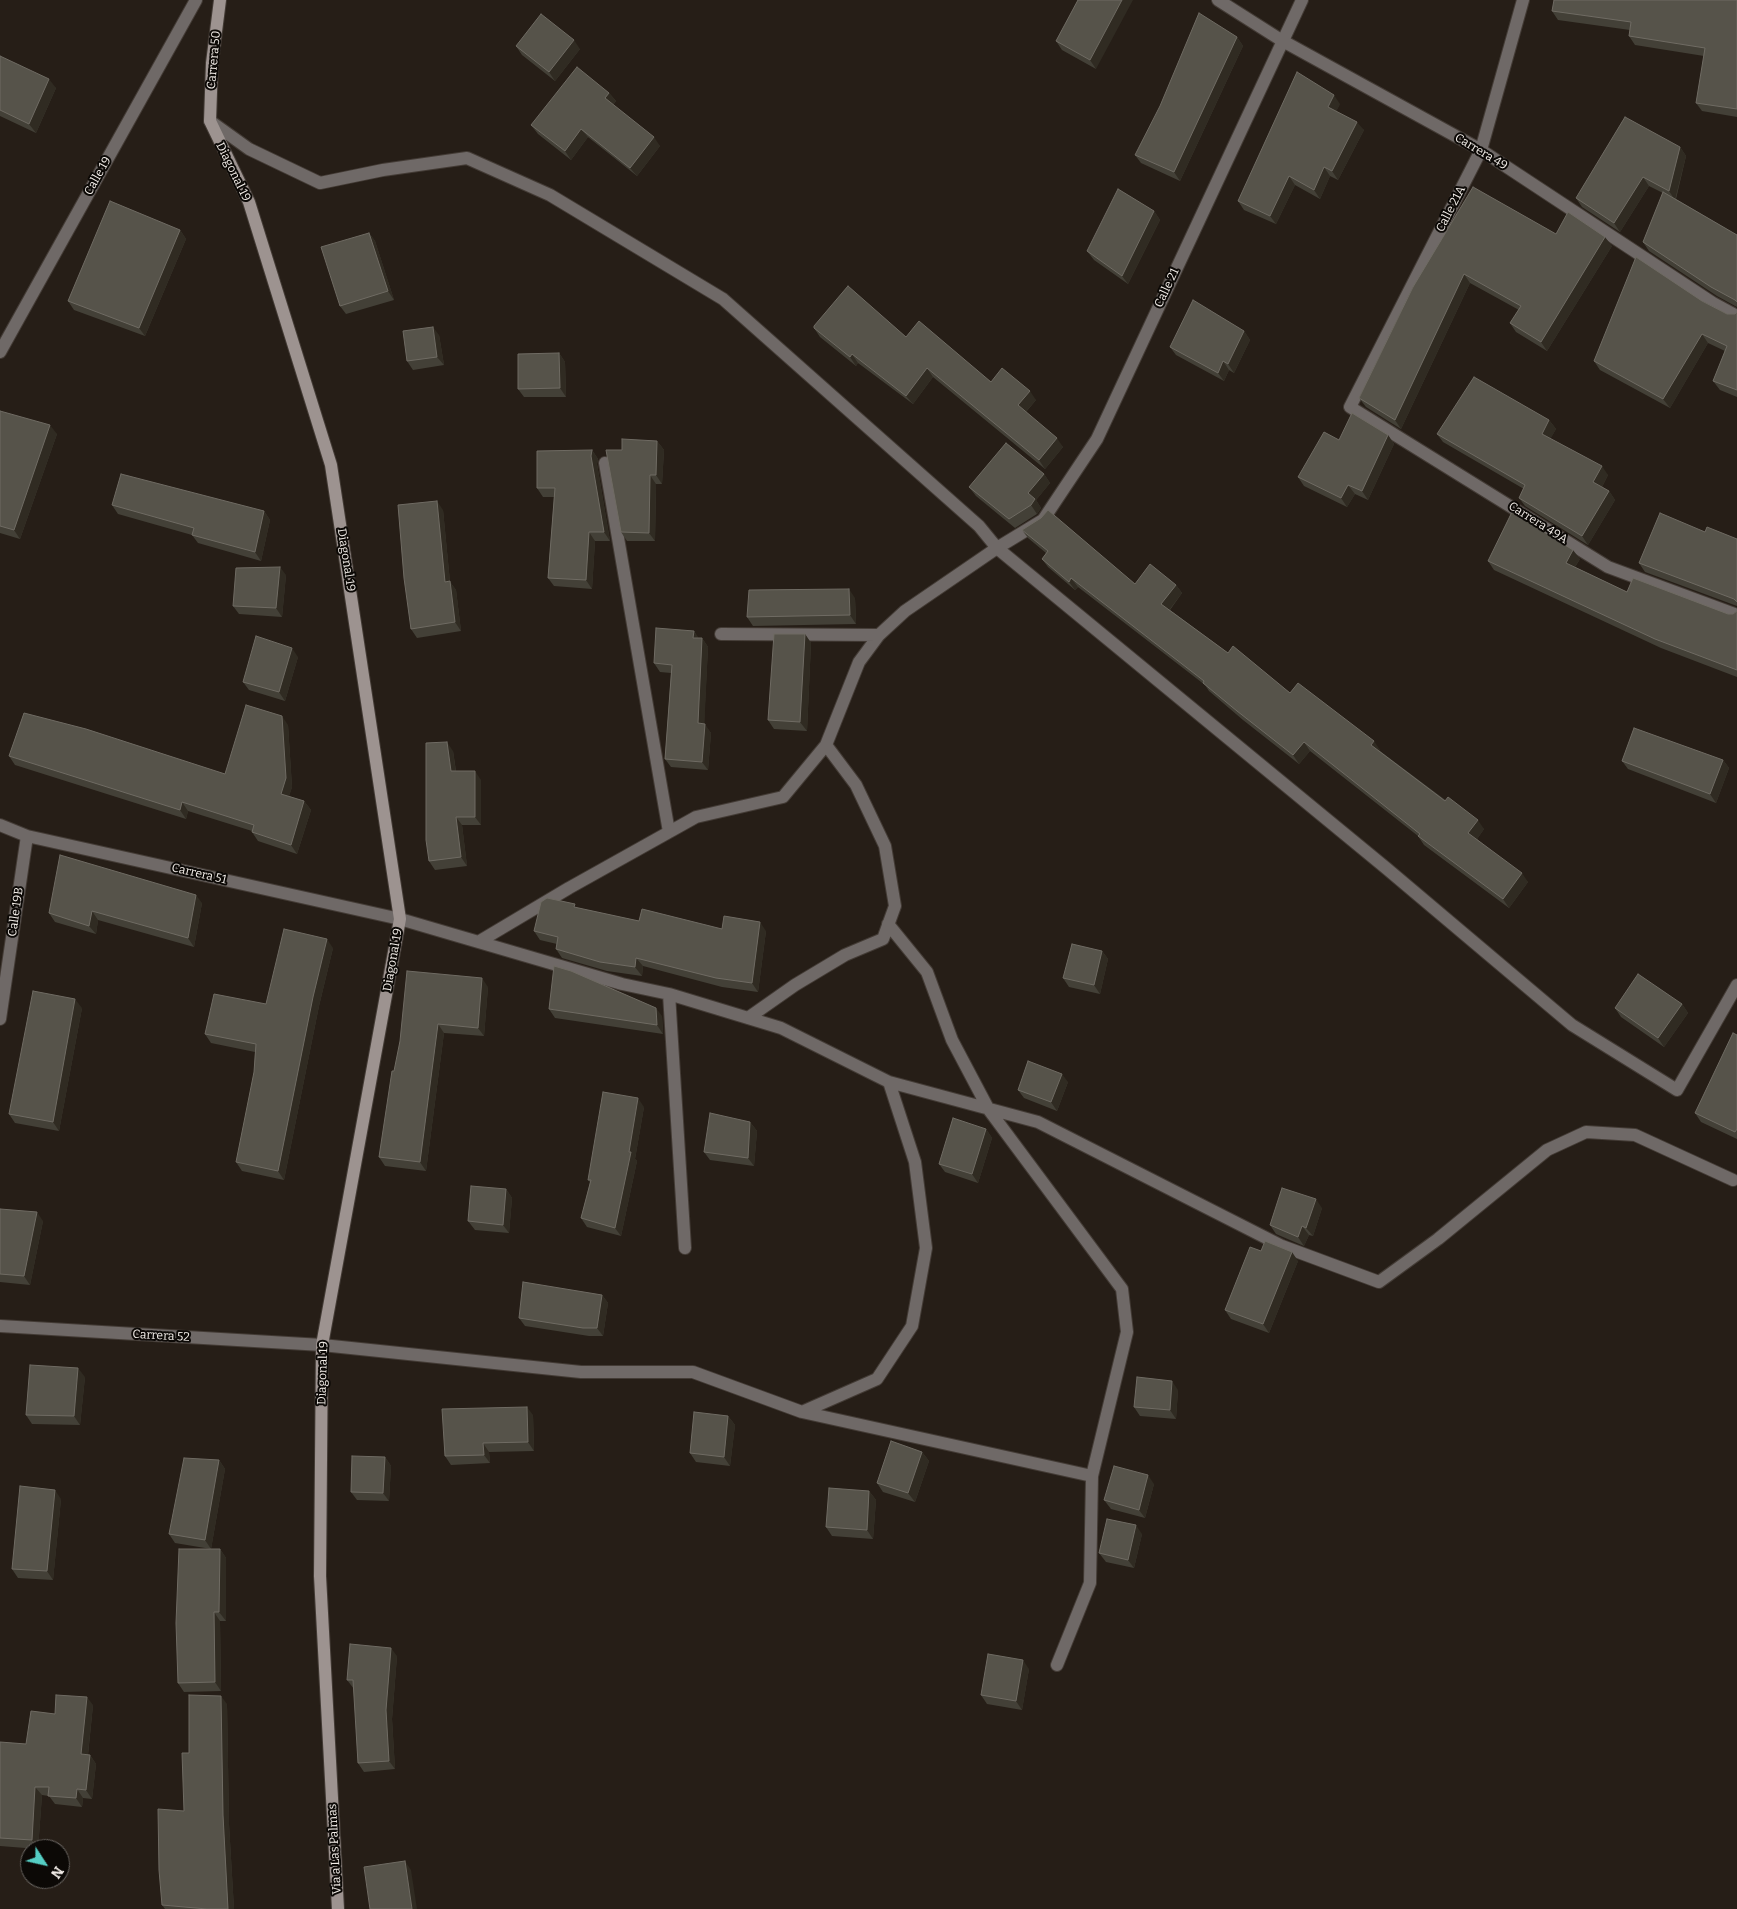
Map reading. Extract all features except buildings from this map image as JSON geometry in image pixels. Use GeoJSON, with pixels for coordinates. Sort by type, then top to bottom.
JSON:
{"type":"FeatureCollection","features":[{"type":"Feature","properties":{"kind":"street","name":"Calle 19"},"geometry":{"type":"LineString","coordinates":[[0,352],[196,0]]}},
{"type":"Feature","properties":{"kind":"street","name":"Carrera 50"},"geometry":{"type":"LineString","coordinates":[[210,121],[212,63],[220,0]]}},
{"type":"Feature","properties":{"kind":"street","name":"Carrera 49"},"geometry":{"type":"LineString","coordinates":[[1218,0],[1281,40],[1482,150],[1713,303],[1737,316]]}},
{"type":"Feature","properties":{"kind":"street","name":"Calle 21"},"geometry":{"type":"LineString","coordinates":[[480,941],[569,888],[696,817],[783,797],[826,745],[859,662],[879,635],[905,611],[997,548],[1043,520],[1097,439],[1281,40],[1302,0]]}},
{"type":"Feature","properties":{"kind":"street","name":"Calle 21A"},"geometry":{"type":"LineString","coordinates":[[1350,407],[1482,150],[1523,0]]}},
{"type":"Feature","properties":{"kind":"street"},"geometry":{"type":"LineString","coordinates":[[210,121],[249,149],[320,183],[384,170],[467,158],[550,195],[722,299],[980,526],[997,548],[1356,842],[1572,1025],[1677,1090],[1737,984]]}},
{"type":"Feature","properties":{"kind":"street","name":"Diagonal 19"},"geometry":{"type":"LineString","coordinates":[[210,121],[249,202],[331,465],[400,919],[322,1345],[320,1576],[332,1790]]}},
{"type":"Feature","properties":{"kind":"street","name":"Carrera 49A"},"geometry":{"type":"LineString","coordinates":[[1350,407],[1608,567],[1737,615]]}},
{"type":"Feature","properties":{"kind":"street"},"geometry":{"type":"LineString","coordinates":[[605,462],[669,832]]}},
{"type":"Feature","properties":{"kind":"street"},"geometry":{"type":"LineString","coordinates":[[721,634],[879,635]]}},
{"type":"Feature","properties":{"kind":"street"},"geometry":{"type":"LineString","coordinates":[[748,1018],[795,985],[845,955],[883,939],[895,906],[885,846],[856,785],[826,745]]}},
{"type":"Feature","properties":{"kind":"street","name":"Carrera 51"},"geometry":{"type":"LineString","coordinates":[[0,825],[27,836],[400,919],[622,984],[670,994],[781,1028],[889,1082],[1038,1122],[1282,1246],[1380,1282],[1438,1240],[1547,1150],[1586,1132],[1635,1134],[1733,1180]]}},
{"type":"Feature","properties":{"kind":"street","name":"Calle 19B"},"geometry":{"type":"LineString","coordinates":[[0,1019],[27,836]]}},
{"type":"Feature","properties":{"kind":"street"},"geometry":{"type":"LineString","coordinates":[[888,924],[927,972],[952,1040],[989,1110],[1122,1289],[1127,1332],[1092,1476],[1090,1583],[1057,1665]]}},
{"type":"Feature","properties":{"kind":"street"},"geometry":{"type":"LineString","coordinates":[[670,994],[686,1248]]}},
{"type":"Feature","properties":{"kind":"street"},"geometry":{"type":"LineString","coordinates":[[802,1412],[877,1379],[912,1326],[926,1248],[915,1162],[889,1082]]}},
{"type":"Feature","properties":{"kind":"street","name":"Carrera 52"},"geometry":{"type":"LineString","coordinates":[[0,1326],[322,1345],[581,1372],[693,1372],[802,1412],[1092,1476]]}},
{"type":"Feature","properties":{"kind":"street","name":"Via a Las Palmas"},"geometry":{"type":"LineString","coordinates":[[332,1790],[338,1909]]}}]}
